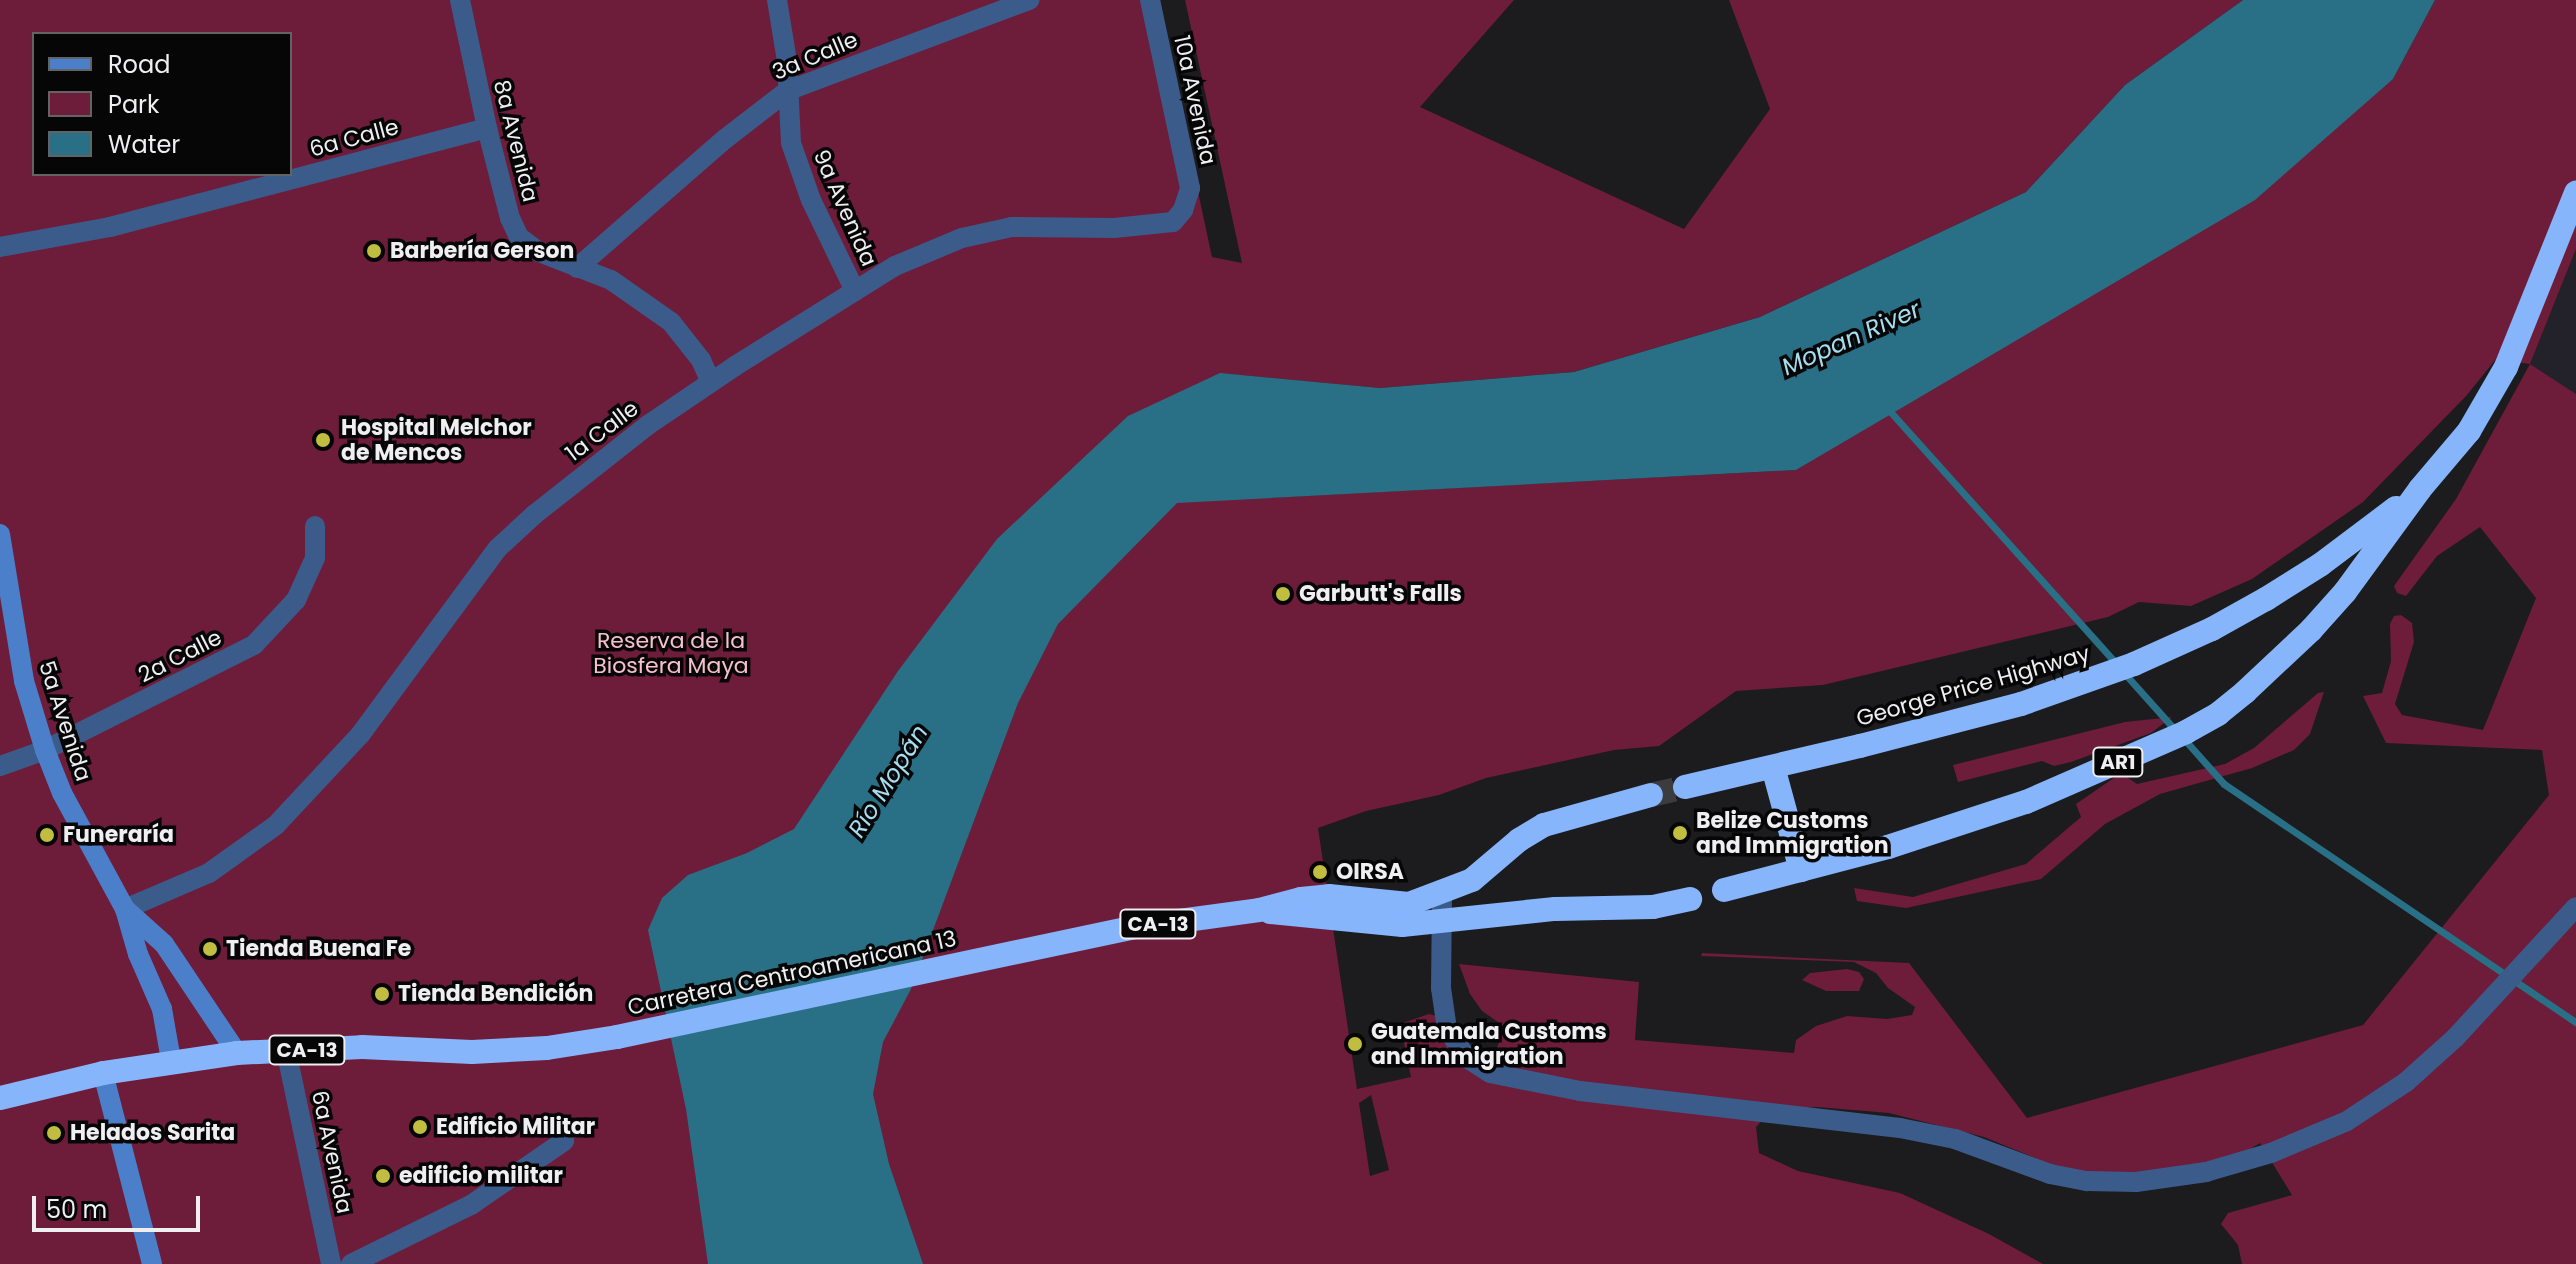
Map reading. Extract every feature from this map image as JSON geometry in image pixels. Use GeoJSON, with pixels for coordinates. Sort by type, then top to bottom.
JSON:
{"type":"FeatureCollection","features":[{"type":"Feature","properties":{"kind":"highway","name":"George Price Highway"},"geometry":{"type":"LineString","coordinates":[[1724,890],[1888,847],[2026,802],[2186,732],[2218,714],[2311,630],[2345,592],[2420,489],[2469,431],[2506,367],[2576,193]]}},
{"type":"Feature","properties":{"kind":"highway","name":"George Price Highway"},"geometry":{"type":"LineString","coordinates":[[1685,787],[2021,704],[2134,664],[2212,629],[2266,599],[2320,565],[2420,489]]}},
{"type":"Feature","properties":{"kind":"highway"},"geometry":{"type":"LineString","coordinates":[[1773,767],[1801,870]]}},
{"type":"Feature","properties":{"kind":"highway"},"geometry":{"type":"LineString","coordinates":[[1331,908],[1409,904],[1442,894],[1472,880],[1519,840],[1544,825],[1651,795]]}},
{"type":"Feature","properties":{"kind":"highway","name":"Carretera Centroamericana 13"},"geometry":{"type":"LineString","coordinates":[[0,1098],[171,1060],[237,1053],[362,1047],[511,1051],[617,1037],[1135,927],[1259,910],[1301,899],[1331,908]]}},
{"type":"Feature","properties":{"kind":"highway"},"geometry":{"type":"LineString","coordinates":[[1331,908],[1402,925],[1555,909],[1641,909],[1690,899]]}},
{"type":"Feature","properties":{"kind":"street","name":"8a Avenida"},"geometry":{"type":"LineString","coordinates":[[460,0],[487,128],[510,218],[519,237],[539,252],[611,280],[671,322],[701,360],[711,382]]}},
{"type":"Feature","properties":{"kind":"street","name":"9a Avenida"},"geometry":{"type":"LineString","coordinates":[[777,0],[787,61],[791,143],[800,172],[855,291]]}},
{"type":"Feature","properties":{"kind":"street","name":"3a Calle"},"geometry":{"type":"LineString","coordinates":[[577,268],[736,129],[787,91],[1029,0]]}},
{"type":"Feature","properties":{"kind":"street","name":"10a Avenida"},"geometry":{"type":"LineString","coordinates":[[1150,0],[1190,188],[1183,210]]}},
{"type":"Feature","properties":{"kind":"street","name":"6a Calle"},"geometry":{"type":"LineString","coordinates":[[0,247],[110,227],[487,128]]}},
{"type":"Feature","properties":{"kind":"street","name":"1a Calle"},"geometry":{"type":"LineString","coordinates":[[125,909],[209,873],[276,825],[360,735],[498,548],[535,514],[648,425],[711,382],[855,291],[921,254],[987,230],[1042,225],[1114,228],[1173,222],[1183,210]]}},
{"type":"Feature","properties":{"kind":"street","name":"2a Calle"},"geometry":{"type":"LineString","coordinates":[[0,766],[45,750],[254,645],[296,600],[315,558],[315,526]]}},
{"type":"Feature","properties":{"kind":"street","name":"5a Avenida"},"geometry":{"type":"LineString","coordinates":[[0,534],[24,681],[45,750],[62,793],[125,909],[138,954],[162,1009],[171,1060]]}},
{"type":"Feature","properties":{"kind":"street"},"geometry":{"type":"LineString","coordinates":[[1442,894],[1441,988],[1447,1029],[1467,1058],[1490,1073],[1580,1091],[1900,1128],[1955,1139],[2050,1174],[2087,1181],[2136,1182],[2206,1172],[2271,1153],[2347,1121],[2406,1082],[2455,1038],[2576,907]]}},
{"type":"Feature","properties":{"kind":"street","name":"5a Avenida"},"geometry":{"type":"LineString","coordinates":[[125,909],[164,944],[237,1053]]}},
{"type":"Feature","properties":{"kind":"street","name":"6a Avenida"},"geometry":{"type":"LineString","coordinates":[[286,1050],[331,1264]]}},
{"type":"Feature","properties":{"kind":"street"},"geometry":{"type":"LineString","coordinates":[[103,1073],[152,1264]]}},
{"type":"Feature","properties":{"kind":"street"},"geometry":{"type":"LineString","coordinates":[[351,1264],[471,1205],[564,1141]]}},
{"type":"Feature","properties":{"kind":"shaded area"},"geometry":{"type":"Polygon","coordinates":[[[2576,249],[2576,394],[2530,364],[2576,249]]]}},
{"type":"Feature","properties":{"kind":"green space","name":"Reserva de la Biosfera Maya"},"geometry":{"type":"Polygon","coordinates":[[[0,0],[1157,0],[1212,257],[1242,263],[1185,0],[1514,0],[1420,107],[1684,229],[1770,109],[1729,0],[2243,0],[2125,85],[2026,192],[1760,317],[1574,372],[1380,388],[1237,375],[1263,498],[1796,470],[1981,359],[2393,79],[2435,0],[2576,0],[2576,249],[2530,364],[2576,394],[2576,1264],[2242,1264],[2238,1245],[2221,1224],[2228,1213],[2292,1195],[2260,1143],[2221,1167],[2145,1183],[2067,1171],[1984,1137],[1889,1113],[1817,1107],[1772,1110],[1756,1127],[1759,1153],[1798,1171],[1900,1193],[1989,1234],[2043,1264],[0,1264],[0,0]],[[2496,359],[2467,395],[2363,502],[2252,579],[2191,606],[2139,602],[2108,617],[1823,685],[1736,691],[1659,746],[1614,750],[1486,778],[1439,795],[1366,811],[1318,828],[1357,1089],[1411,1077],[1400,1024],[1429,1014],[1437,1016],[1487,1073],[1505,1027],[1482,1011],[1470,994],[1459,964],[1639,982],[1635,1040],[1794,1053],[1796,1040],[1816,1026],[1847,1016],[1887,1019],[1912,1015],[1915,1007],[1888,988],[1876,973],[1854,962],[1701,956],[1702,953],[1909,963],[2027,1118],[2363,1025],[2549,795],[2542,750],[2386,743],[2363,696],[2382,693],[2391,661],[2390,624],[2394,616],[2401,615],[2412,623],[2414,642],[2395,704],[2402,715],[2483,730],[2536,598],[2480,527],[2437,556],[2406,596],[2397,593],[2394,586],[2456,499],[2530,364],[2496,359]],[[1371,1095],[1359,1103],[1370,1176],[1389,1170],[1371,1095]]]}},
{"type":"Feature","properties":{"kind":"green space"},"geometry":{"type":"Polygon","coordinates":[[[2324,692],[2310,734],[2294,750],[2252,768],[2160,794],[2105,824],[2041,879],[1906,908],[1857,901],[1854,888],[1913,897],[2026,864],[2081,817],[2076,804],[2121,773],[2137,784],[2225,764],[2254,748],[2318,693],[2324,692]]]}},
{"type":"Feature","properties":{"kind":"green space"},"geometry":{"type":"Polygon","coordinates":[[[2172,717],[2151,733],[2054,766],[2042,761],[1958,782],[1953,765],[2125,722],[2172,717]]]}},
{"type":"Feature","properties":{"kind":"green space"},"geometry":{"type":"Polygon","coordinates":[[[1847,969],[1859,972],[1864,979],[1859,991],[1826,991],[1802,980],[1810,973],[1847,969]]]}},
{"type":"Feature","properties":{"kind":"water"},"geometry":{"type":"Polygon","coordinates":[[[2243,0],[2435,0],[2393,79],[2255,200],[1796,470],[1177,503],[1058,624],[1018,703],[911,989],[883,1042],[873,1094],[889,1164],[923,1264],[708,1264],[686,1109],[648,930],[662,898],[688,875],[747,853],[794,829],[898,671],[997,539],[1128,416],[1220,373],[1380,388],[1574,372],[1760,317],[2026,192],[2125,85],[2243,0]]]}},
{"type":"Feature","properties":{"kind":"waterway"},"geometry":{"type":"LineString","coordinates":[[1887,408],[2117,664]]}},
{"type":"Feature","properties":{"kind":"waterway"},"geometry":{"type":"LineString","coordinates":[[2125,674],[2175,730]]}},
{"type":"Feature","properties":{"kind":"waterway"},"geometry":{"type":"LineString","coordinates":[[2184,739],[2224,784],[2576,1022]]}},
{"type":"Feature","properties":{"kind":"tunnel"},"geometry":{"type":"LineString","coordinates":[[1651,795],[1685,787]]}},
{"type":"Feature","properties":{"kind":"place","name":"Barbería Gerson"},"geometry":{"type":"Point","coordinates":[374,251]}},
{"type":"Feature","properties":{"kind":"place","name":"Hospital Melchor de Mencos"},"geometry":{"type":"Point","coordinates":[323,440]}},
{"type":"Feature","properties":{"kind":"place","name":"Garbutt's Falls"},"geometry":{"type":"Point","coordinates":[1283,594]}},
{"type":"Feature","properties":{"kind":"place","name":"Belize Customs and Immigration"},"geometry":{"type":"Point","coordinates":[1680,833]}},
{"type":"Feature","properties":{"kind":"place","name":"Funeraría"},"geometry":{"type":"Point","coordinates":[47,835]}},
{"type":"Feature","properties":{"kind":"place","name":"OIRSA"},"geometry":{"type":"Point","coordinates":[1320,872]}},
{"type":"Feature","properties":{"kind":"place","name":"Tienda Buena Fe"},"geometry":{"type":"Point","coordinates":[210,949]}},
{"type":"Feature","properties":{"kind":"place","name":"Tienda Bendición"},"geometry":{"type":"Point","coordinates":[382,994]}},
{"type":"Feature","properties":{"kind":"place","name":"Guatemala Customs and Immigration"},"geometry":{"type":"Point","coordinates":[1355,1044]}},
{"type":"Feature","properties":{"kind":"place","name":"Edificio Militar"},"geometry":{"type":"Point","coordinates":[420,1127]}},
{"type":"Feature","properties":{"kind":"place","name":"Helados Sarita"},"geometry":{"type":"Point","coordinates":[54,1133]}},
{"type":"Feature","properties":{"kind":"place","name":"edificio militar"},"geometry":{"type":"Point","coordinates":[383,1176]}},
{"type":"Feature","properties":{"kind":"water label","name":"Mopan River"},"geometry":{"type":"Point","coordinates":[1851,338]}},
{"type":"Feature","properties":{"kind":"water label","name":"Río Mopán"},"geometry":{"type":"Point","coordinates":[888,781]}}]}
